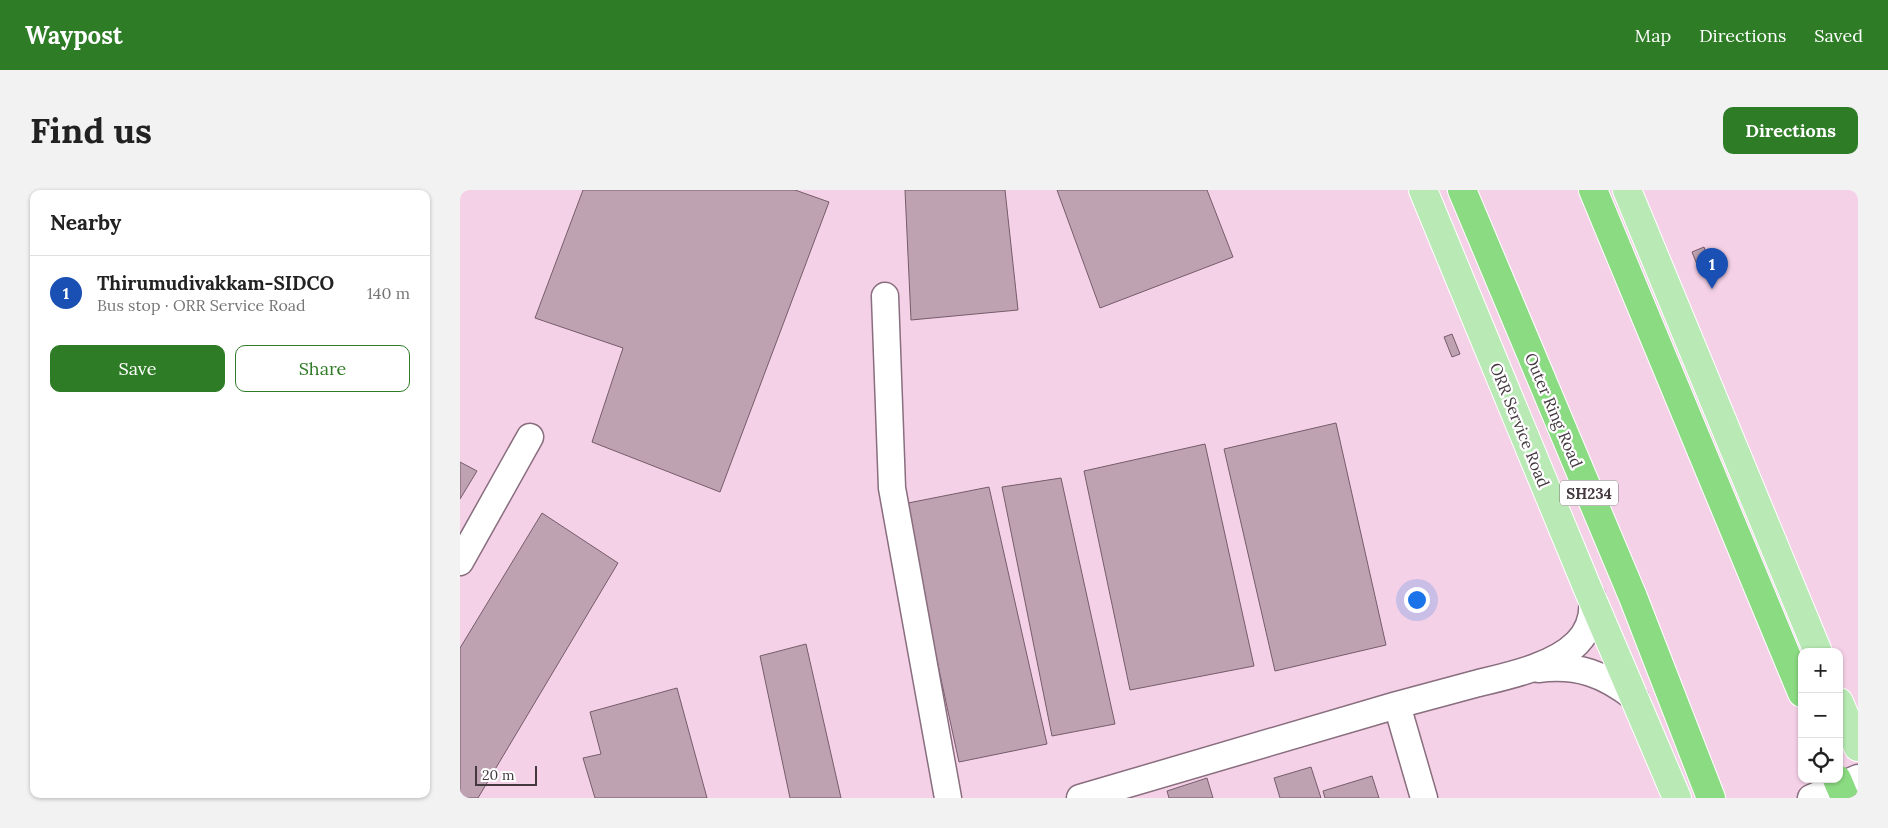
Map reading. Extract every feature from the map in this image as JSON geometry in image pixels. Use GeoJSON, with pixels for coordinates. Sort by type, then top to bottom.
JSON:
{"type":"FeatureCollection","features":[{"type":"Feature","properties":{"kind":"highway","name":"Outer Ring Road"},"geometry":{"type":"LineString","coordinates":[[1462,190],[1633,597],[1711,798]]}},
{"type":"Feature","properties":{"kind":"highway"},"geometry":{"type":"LineString","coordinates":[[1593,190],[1798,683]]}},
{"type":"Feature","properties":{"kind":"highway"},"geometry":{"type":"LineString","coordinates":[[1839,783],[1845,798]]}},
{"type":"Feature","properties":{"kind":"main road","name":"ORR Service Road"},"geometry":{"type":"LineString","coordinates":[[1423,190],[1677,798]]}},
{"type":"Feature","properties":{"kind":"main road"},"geometry":{"type":"LineString","coordinates":[[1627,190],[1816,648]]}},
{"type":"Feature","properties":{"kind":"main road"},"geometry":{"type":"LineString","coordinates":[[1843,711],[1858,747]]}},
{"type":"Feature","properties":{"kind":"street"},"geometry":{"type":"LineString","coordinates":[[885,296],[892,488],[948,798]]}},
{"type":"Feature","properties":{"kind":"street"},"geometry":{"type":"LineString","coordinates":[[460,562],[530,437]]}},
{"type":"Feature","properties":{"kind":"street"},"geometry":{"type":"LineString","coordinates":[[1518,673],[1556,658],[1577,643],[1586,632],[1591,620],[1592,597]]}},
{"type":"Feature","properties":{"kind":"street"},"geometry":{"type":"LineString","coordinates":[[1080,798],[1397,705],[1518,673],[1547,668],[1581,670],[1609,679],[1635,698]]}},
{"type":"Feature","properties":{"kind":"street"},"geometry":{"type":"LineString","coordinates":[[1397,705],[1424,798]]}},
{"type":"Feature","properties":{"kind":"street"},"geometry":{"type":"LineString","coordinates":[[1811,798],[1858,778]]}},
{"type":"Feature","properties":{"kind":"shaded area"},"geometry":{"type":"Polygon","coordinates":[[[460,190],[1858,190],[1858,798],[460,798],[460,190]]]}},
{"type":"Feature","properties":{"kind":"building"},"geometry":{"type":"Polygon","coordinates":[[[583,190],[795,190],[829,202],[720,492],[592,442],[623,348],[535,318],[583,190]]]}},
{"type":"Feature","properties":{"kind":"building"},"geometry":{"type":"Polygon","coordinates":[[[905,190],[1005,190],[1018,310],[911,320],[905,190]]]}},
{"type":"Feature","properties":{"kind":"building"},"geometry":{"type":"Polygon","coordinates":[[[1057,190],[1207,190],[1233,257],[1100,308],[1057,190]]]}},
{"type":"Feature","properties":{"kind":"building"},"geometry":{"type":"Polygon","coordinates":[[[1704,247],[1711,267],[1700,272],[1692,252],[1704,247]]]}},
{"type":"Feature","properties":{"kind":"building"},"geometry":{"type":"Polygon","coordinates":[[[1452,334],[1460,354],[1452,357],[1444,337],[1452,334]]]}},
{"type":"Feature","properties":{"kind":"building"},"geometry":{"type":"Polygon","coordinates":[[[1336,423],[1386,645],[1275,671],[1224,449],[1336,423]]]}},
{"type":"Feature","properties":{"kind":"building"},"geometry":{"type":"Polygon","coordinates":[[[1205,444],[1254,666],[1130,690],[1084,471],[1205,444]]]}},
{"type":"Feature","properties":{"kind":"building"},"geometry":{"type":"Polygon","coordinates":[[[460,462],[477,471],[460,499],[460,462]]]}},
{"type":"Feature","properties":{"kind":"building"},"geometry":{"type":"Polygon","coordinates":[[[1061,478],[1115,724],[1052,736],[1002,487],[1061,478]]]}},
{"type":"Feature","properties":{"kind":"building"},"geometry":{"type":"Polygon","coordinates":[[[989,487],[1047,744],[959,762],[903,504],[989,487]]]}},
{"type":"Feature","properties":{"kind":"building"},"geometry":{"type":"Polygon","coordinates":[[[542,513],[618,563],[478,798],[460,798],[460,648],[542,513]]]}},
{"type":"Feature","properties":{"kind":"building"},"geometry":{"type":"Polygon","coordinates":[[[806,644],[841,798],[790,798],[760,656],[806,644]]]}},
{"type":"Feature","properties":{"kind":"building"},"geometry":{"type":"Polygon","coordinates":[[[677,688],[707,798],[595,798],[583,758],[601,754],[590,712],[677,688]]]}},
{"type":"Feature","properties":{"kind":"building"},"geometry":{"type":"Polygon","coordinates":[[[1311,767],[1321,798],[1280,798],[1274,778],[1311,767]]]}},
{"type":"Feature","properties":{"kind":"building"},"geometry":{"type":"Polygon","coordinates":[[[1372,776],[1379,798],[1325,798],[1323,791],[1372,776]]]}},
{"type":"Feature","properties":{"kind":"building"},"geometry":{"type":"Polygon","coordinates":[[[1207,778],[1213,798],[1169,798],[1167,791],[1207,778]]]}},
{"type":"Feature","properties":{"kind":"place","name":"Thirumudivakkam-SIDCO"},"geometry":{"type":"Point","coordinates":[1712,289]}}]}
